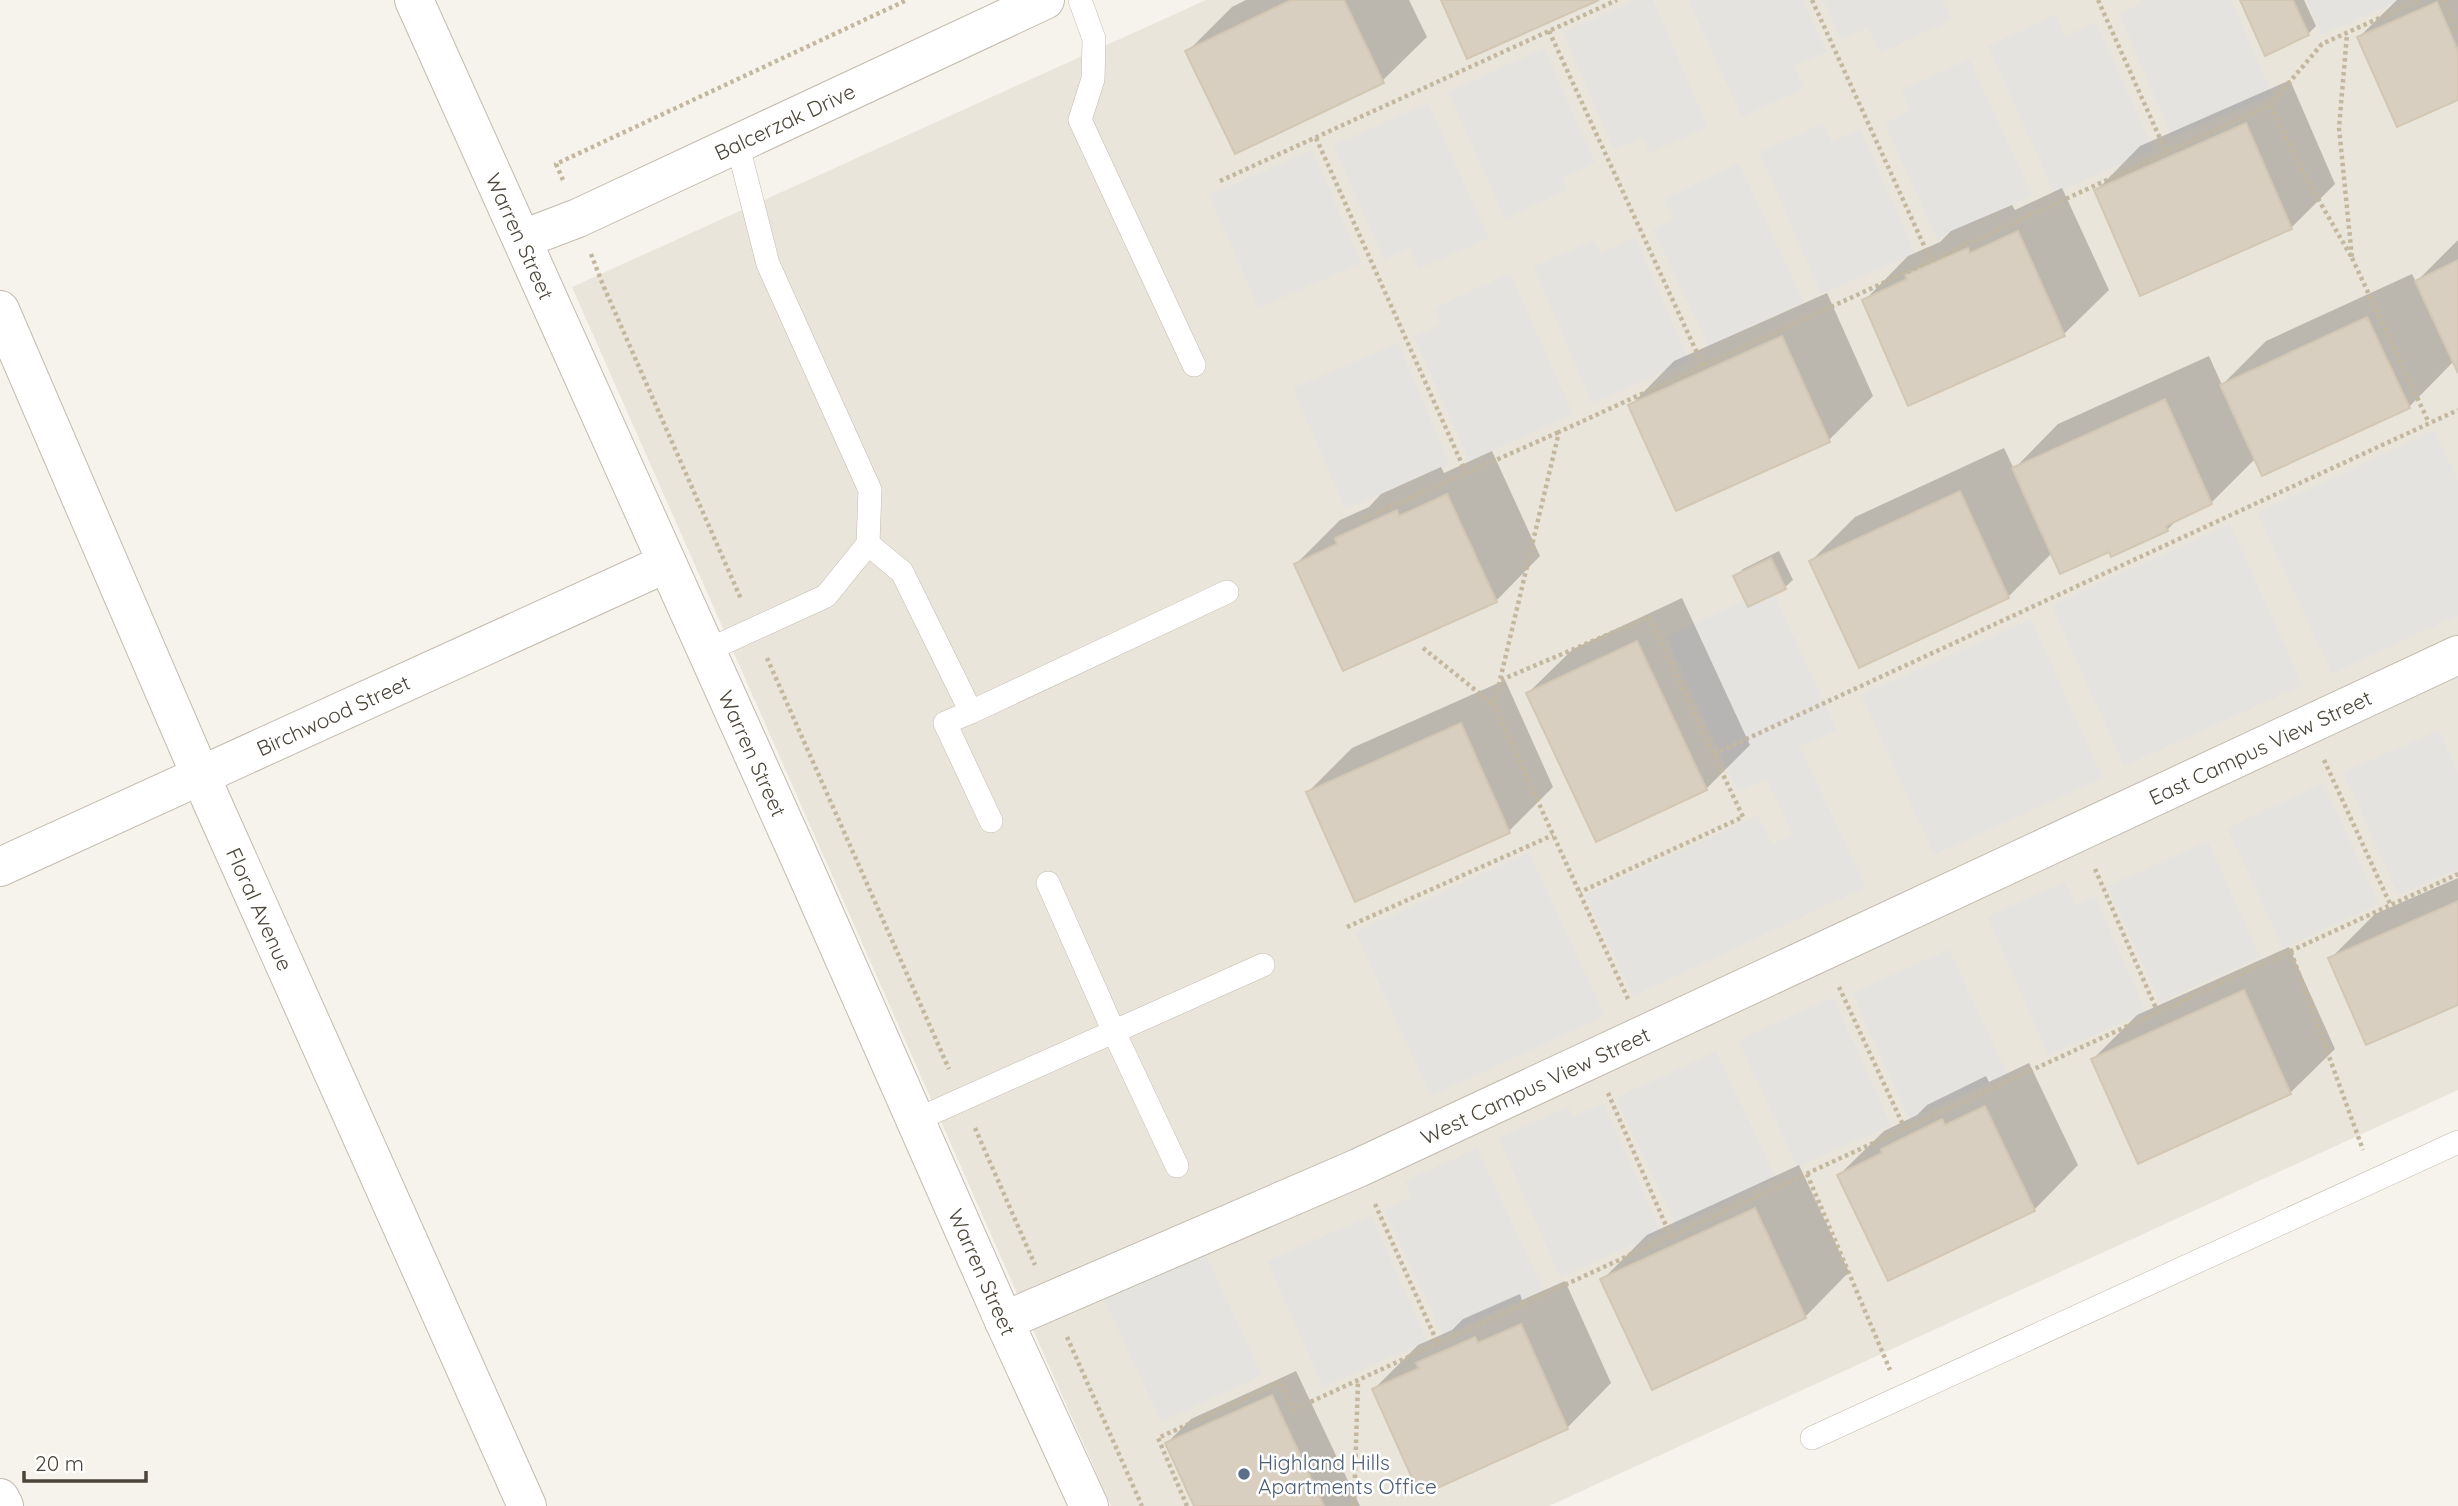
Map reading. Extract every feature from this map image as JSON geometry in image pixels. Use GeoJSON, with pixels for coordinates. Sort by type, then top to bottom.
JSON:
{"type":"FeatureCollection","features":[{"type":"Feature","properties":{"kind":"street","name":"Warren Street"},"geometry":{"type":"LineString","coordinates":[[414,0],[1089,1506]]}},
{"type":"Feature","properties":{"kind":"street","name":"Balcerzak Drive"},"geometry":{"type":"LineString","coordinates":[[523,239],[578,218],[1045,0]]}},
{"type":"Feature","properties":{"kind":"street","name":"Floral Avenue"},"geometry":{"type":"LineString","coordinates":[[0,310],[201,776],[527,1506]]}},
{"type":"Feature","properties":{"kind":"street","name":"Birchwood Street"},"geometry":{"type":"LineString","coordinates":[[0,867],[667,563]]}},
{"type":"Feature","properties":{"kind":"street","name":"East Campus View Street"},"geometry":{"type":"LineString","coordinates":[[2070,836],[2458,655]]}},
{"type":"Feature","properties":{"kind":"street","name":"West Campus View Street"},"geometry":{"type":"LineString","coordinates":[[1004,1321],[1358,1168],[2070,836]]}},
{"type":"Feature","properties":{"kind":"street"},"geometry":{"type":"LineString","coordinates":[[0,1498],[4,1506]]}},
{"type":"Feature","properties":{"kind":"lane"},"geometry":{"type":"LineString","coordinates":[[1080,0],[1094,39],[1093,79],[1080,120],[1194,365]]}},
{"type":"Feature","properties":{"kind":"lane"},"geometry":{"type":"LineString","coordinates":[[706,650],[826,596],[869,544],[870,490],[768,264],[737,142]]}},
{"type":"Feature","properties":{"kind":"lane"},"geometry":{"type":"LineString","coordinates":[[869,544],[902,572],[971,712]]}},
{"type":"Feature","properties":{"kind":"lane"},"geometry":{"type":"LineString","coordinates":[[991,821],[945,723],[1227,592]]}},
{"type":"Feature","properties":{"kind":"lane"},"geometry":{"type":"LineString","coordinates":[[1048,883],[1177,1166]]}},
{"type":"Feature","properties":{"kind":"lane"},"geometry":{"type":"LineString","coordinates":[[916,1120],[1263,965]]}},
{"type":"Feature","properties":{"kind":"lane"},"geometry":{"type":"LineString","coordinates":[[1812,1438],[2458,1142]]}},
{"type":"Feature","properties":{"kind":"path"},"geometry":{"type":"LineString","coordinates":[[556,164],[907,0]]}},
{"type":"Feature","properties":{"kind":"path"},"geometry":{"type":"LineString","coordinates":[[1220,181],[1617,0]]}},
{"type":"Feature","properties":{"kind":"path"},"geometry":{"type":"LineString","coordinates":[[1812,0],[1931,261]]}},
{"type":"Feature","properties":{"kind":"path"},"geometry":{"type":"LineString","coordinates":[[2098,0],[2167,154]]}},
{"type":"Feature","properties":{"kind":"path"},"geometry":{"type":"LineString","coordinates":[[1363,519],[2167,154],[2270,104],[2322,44],[2419,0]]}},
{"type":"Feature","properties":{"kind":"path"},"geometry":{"type":"LineString","coordinates":[[2443,0],[2458,33]]}},
{"type":"Feature","properties":{"kind":"path"},"geometry":{"type":"LineString","coordinates":[[1549,31],[1703,366]]}},
{"type":"Feature","properties":{"kind":"path"},"geometry":{"type":"LineString","coordinates":[[2347,33],[2339,128],[2352,258]]}},
{"type":"Feature","properties":{"kind":"path"},"geometry":{"type":"LineString","coordinates":[[2270,104],[2301,169],[2352,258],[2429,423]]}},
{"type":"Feature","properties":{"kind":"path"},"geometry":{"type":"LineString","coordinates":[[1316,138],[1466,474]]}},
{"type":"Feature","properties":{"kind":"path"},"geometry":{"type":"LineString","coordinates":[[578,218],[603,285],[1142,1506]]}},
{"type":"Feature","properties":{"kind":"path"},"geometry":{"type":"LineString","coordinates":[[1714,754],[2458,410]]}},
{"type":"Feature","properties":{"kind":"path"},"geometry":{"type":"LineString","coordinates":[[1494,705],[1559,432]]}},
{"type":"Feature","properties":{"kind":"path"},"geometry":{"type":"LineString","coordinates":[[1500,680],[1649,617],[1743,817],[1580,892]]}},
{"type":"Feature","properties":{"kind":"path"},"geometry":{"type":"LineString","coordinates":[[1423,648],[1494,705],[1645,1034]]}},
{"type":"Feature","properties":{"kind":"path"},"geometry":{"type":"LineString","coordinates":[[2308,725],[2391,906]]}},
{"type":"Feature","properties":{"kind":"path"},"geometry":{"type":"LineString","coordinates":[[1347,927],[1553,835]]}},
{"type":"Feature","properties":{"kind":"path"},"geometry":{"type":"LineString","coordinates":[[2070,836],[2158,1013]]}},
{"type":"Feature","properties":{"kind":"path"},"geometry":{"type":"LineString","coordinates":[[1187,1506],[1158,1438],[1280,1382],[1293,1410],[2458,874]]}},
{"type":"Feature","properties":{"kind":"path"},"geometry":{"type":"LineString","coordinates":[[1822,952],[1905,1129]]}},
{"type":"Feature","properties":{"kind":"path"},"geometry":{"type":"LineString","coordinates":[[2291,952],[2374,1180]]}},
{"type":"Feature","properties":{"kind":"path"},"geometry":{"type":"LineString","coordinates":[[1592,1059],[1671,1237]]}},
{"type":"Feature","properties":{"kind":"path"},"geometry":{"type":"LineString","coordinates":[[1358,1168],[1438,1344]]}},
{"type":"Feature","properties":{"kind":"path"},"geometry":{"type":"LineString","coordinates":[[1807,1174],[1901,1397]]}},
{"type":"Feature","properties":{"kind":"path"},"geometry":{"type":"LineString","coordinates":[[1354,1506],[1359,1380]]}},
{"type":"Feature","properties":{"kind":"shaded area"},"geometry":{"type":"Polygon","coordinates":[[[1206,0],[2458,0],[2458,1090],[1549,1506],[1111,1506],[572,287],[1206,0]]]}},
{"type":"Feature","properties":{"kind":"shaded area"},"geometry":{"type":"Polygon","coordinates":[[[1637,0],[1653,0],[1708,127],[1649,153],[1643,137],[1614,150],[1563,32],[1637,0]]]}},
{"type":"Feature","properties":{"kind":"shaded area"},"geometry":{"type":"Polygon","coordinates":[[[1688,0],[1803,0],[1827,52],[1794,66],[1805,88],[1742,117],[1688,0]]]}},
{"type":"Feature","properties":{"kind":"shaded area"},"geometry":{"type":"Polygon","coordinates":[[[1823,0],[1943,0],[1952,20],[1880,53],[1868,28],[1841,40],[1823,0]]]}},
{"type":"Feature","properties":{"kind":"shaded area"},"geometry":{"type":"Polygon","coordinates":[[[2140,0],[2231,0],[2272,94],[2172,137],[2119,14],[2141,4],[2140,0]]]}},
{"type":"Feature","properties":{"kind":"shaded area"},"geometry":{"type":"Polygon","coordinates":[[[2306,0],[2401,0],[2321,35],[2306,0]]]}},
{"type":"Feature","properties":{"kind":"shaded area"},"geometry":{"type":"Polygon","coordinates":[[[2055,15],[2065,36],[2096,22],[2153,149],[2054,193],[1988,46],[2055,15]]]}},
{"type":"Feature","properties":{"kind":"shaded area"},"geometry":{"type":"Polygon","coordinates":[[[1544,48],[1595,163],[1562,178],[1567,190],[1505,219],[1448,92],[1544,48]]]}},
{"type":"Feature","properties":{"kind":"shaded area"},"geometry":{"type":"Polygon","coordinates":[[[1969,59],[2033,196],[1937,239],[1884,123],[1910,110],[1901,90],[1969,59]]]}},
{"type":"Feature","properties":{"kind":"shaded area"},"geometry":{"type":"Polygon","coordinates":[[[1428,103],[1489,238],[1419,269],[1410,248],[1384,260],[1333,145],[1428,103]]]}},
{"type":"Feature","properties":{"kind":"shaded area"},"geometry":{"type":"Polygon","coordinates":[[[1823,124],[1832,142],[1860,129],[1915,253],[1821,294],[1759,152],[1823,124]]]}},
{"type":"Feature","properties":{"kind":"shaded area"},"geometry":{"type":"Polygon","coordinates":[[[1312,150],[1361,263],[1258,308],[1209,195],[1312,150]]]}},
{"type":"Feature","properties":{"kind":"shaded area"},"geometry":{"type":"Polygon","coordinates":[[[1739,163],[1804,302],[1709,347],[1653,229],[1673,219],[1663,199],[1739,163]]]}},
{"type":"Feature","properties":{"kind":"shaded area"},"geometry":{"type":"Polygon","coordinates":[[[1635,237],[1689,361],[1592,403],[1533,267],[1594,240],[1600,253],[1635,237]]]}},
{"type":"Feature","properties":{"kind":"shaded area"},"geometry":{"type":"Polygon","coordinates":[[[1510,273],[1573,414],[1469,461],[1414,337],[1441,324],[1434,308],[1510,273]]]}},
{"type":"Feature","properties":{"kind":"shaded area"},"geometry":{"type":"Polygon","coordinates":[[[1398,343],[1450,464],[1345,509],[1293,388],[1398,343]]]}},
{"type":"Feature","properties":{"kind":"shaded area"},"geometry":{"type":"Polygon","coordinates":[[[2434,430],[2458,481],[2458,615],[2332,674],[2257,513],[2434,430]]]}},
{"type":"Feature","properties":{"kind":"shaded area"},"geometry":{"type":"Polygon","coordinates":[[[2230,524],[2303,685],[2124,766],[2051,605],[2230,524]]]}},
{"type":"Feature","properties":{"kind":"shaded area"},"geometry":{"type":"Polygon","coordinates":[[[1771,588],[1837,730],[1800,747],[1866,887],[1633,996],[1585,895],[1758,815],[1772,844],[1793,835],[1766,779],[1738,792],[1666,636],[1771,588]]]}},
{"type":"Feature","properties":{"kind":"shaded area"},"geometry":{"type":"Polygon","coordinates":[[[2031,619],[2103,778],[1934,855],[1861,695],[2031,619]]]}},
{"type":"Feature","properties":{"kind":"shaded area"},"geometry":{"type":"Polygon","coordinates":[[[2439,730],[2458,773],[2458,869],[2398,895],[2343,772],[2439,730]]]}},
{"type":"Feature","properties":{"kind":"shaded area"},"geometry":{"type":"Polygon","coordinates":[[[2323,783],[2379,904],[2283,948],[2227,828],[2323,783]]]}},
{"type":"Feature","properties":{"kind":"shaded area"},"geometry":{"type":"Polygon","coordinates":[[[2208,841],[2260,957],[2160,1002],[2107,886],[2208,841]]]}},
{"type":"Feature","properties":{"kind":"shaded area"},"geometry":{"type":"Polygon","coordinates":[[[1529,852],[1605,1016],[1431,1096],[1355,932],[1529,852]]]}},
{"type":"Feature","properties":{"kind":"shaded area"},"geometry":{"type":"Polygon","coordinates":[[[2065,882],[2075,905],[2095,896],[2146,1012],[2048,1055],[1987,916],[2065,882]]]}},
{"type":"Feature","properties":{"kind":"shaded area"},"geometry":{"type":"Polygon","coordinates":[[[1949,949],[2007,1074],[1909,1119],[1852,993],[1949,949]]]}},
{"type":"Feature","properties":{"kind":"shaded area"},"geometry":{"type":"Polygon","coordinates":[[[1833,997],[1891,1125],[1797,1167],[1738,1040],[1833,997]]]}},
{"type":"Feature","properties":{"kind":"shaded area"},"geometry":{"type":"Polygon","coordinates":[[[1716,1051],[1776,1178],[1676,1226],[1616,1098],[1716,1051]]]}},
{"type":"Feature","properties":{"kind":"shaded area"},"geometry":{"type":"Polygon","coordinates":[[[1603,1103],[1661,1232],[1560,1277],[1498,1138],[1568,1107],[1573,1116],[1603,1103]]]}},
{"type":"Feature","properties":{"kind":"shaded area"},"geometry":{"type":"Polygon","coordinates":[[[1477,1148],[1543,1289],[1443,1336],[1384,1210],[1411,1197],[1405,1181],[1477,1148]]]}},
{"type":"Feature","properties":{"kind":"shaded area"},"geometry":{"type":"Polygon","coordinates":[[[1371,1215],[1427,1341],[1323,1387],[1267,1261],[1371,1215]]]}},
{"type":"Feature","properties":{"kind":"shaded area"},"geometry":{"type":"Polygon","coordinates":[[[1204,1251],[1262,1375],[1161,1422],[1103,1297],[1204,1251]]]}},
{"type":"Feature","properties":{"kind":"building"},"geometry":{"type":"Polygon","coordinates":[[[1291,0],[1344,0],[1384,83],[1235,154],[1185,51],[1291,0]]]}},
{"type":"Feature","properties":{"kind":"building"},"geometry":{"type":"Polygon","coordinates":[[[1441,0],[1599,0],[1467,59],[1441,0]]]}},
{"type":"Feature","properties":{"kind":"building"},"geometry":{"type":"Polygon","coordinates":[[[2240,0],[2293,0],[2309,35],[2265,56],[2240,0]]]}},
{"type":"Feature","properties":{"kind":"building"},"geometry":{"type":"Polygon","coordinates":[[[2437,2],[2458,51],[2458,100],[2397,127],[2357,37],[2437,2]]]}},
{"type":"Feature","properties":{"kind":"building"},"geometry":{"type":"Polygon","coordinates":[[[2246,123],[2292,229],[2140,296],[2094,190],[2246,123]]]}},
{"type":"Feature","properties":{"kind":"building"},"geometry":{"type":"Polygon","coordinates":[[[2018,231],[2065,336],[1908,406],[1862,300],[1907,279],[1905,275],[1968,248],[1970,253],[2018,231]]]}},
{"type":"Feature","properties":{"kind":"building"},"geometry":{"type":"Polygon","coordinates":[[[2458,260],[2458,373],[2415,281],[2458,260]]]}},
{"type":"Feature","properties":{"kind":"building"},"geometry":{"type":"Polygon","coordinates":[[[2367,317],[2410,408],[2262,476],[2220,385],[2367,317]]]}},
{"type":"Feature","properties":{"kind":"building"},"geometry":{"type":"Polygon","coordinates":[[[1782,336],[1830,442],[1676,511],[1628,405],[1782,336]]]}},
{"type":"Feature","properties":{"kind":"building"},"geometry":{"type":"Polygon","coordinates":[[[2165,399],[2212,504],[2166,526],[2168,531],[2111,557],[2109,552],[2060,574],[2012,468],[2165,399]]]}},
{"type":"Feature","properties":{"kind":"building"},"geometry":{"type":"Polygon","coordinates":[[[1960,491],[2009,598],[1859,668],[1809,561],[1960,491]]]}},
{"type":"Feature","properties":{"kind":"building"},"geometry":{"type":"Polygon","coordinates":[[[1447,494],[1497,602],[1343,671],[1294,564],[1337,544],[1335,538],[1397,510],[1399,516],[1447,494]]]}},
{"type":"Feature","properties":{"kind":"building"},"geometry":{"type":"Polygon","coordinates":[[[1771,558],[1786,589],[1748,607],[1733,576],[1771,558]]]}},
{"type":"Feature","properties":{"kind":"building"},"geometry":{"type":"Polygon","coordinates":[[[1637,641],[1707,790],[1596,842],[1526,693],[1637,641]]]}},
{"type":"Feature","properties":{"kind":"building"},"geometry":{"type":"Polygon","coordinates":[[[1461,723],[1510,833],[1355,902],[1306,792],[1461,723]]]}},
{"type":"Feature","properties":{"kind":"building"},"geometry":{"type":"Polygon","coordinates":[[[2458,901],[2458,1005],[2366,1045],[2328,958],[2458,901]]]}},
{"type":"Feature","properties":{"kind":"building"},"geometry":{"type":"Polygon","coordinates":[[[2244,990],[2291,1094],[2138,1164],[2091,1059],[2244,990]]]}},
{"type":"Feature","properties":{"kind":"building"},"geometry":{"type":"Polygon","coordinates":[[[1985,1106],[2035,1211],[1888,1281],[1837,1175],[1882,1153],[1881,1149],[1942,1119],[1945,1125],[1985,1106]]]}},
{"type":"Feature","properties":{"kind":"building"},"geometry":{"type":"Polygon","coordinates":[[[1755,1208],[1806,1318],[1652,1390],[1600,1279],[1755,1208]]]}},
{"type":"Feature","properties":{"kind":"building"},"geometry":{"type":"Polygon","coordinates":[[[1521,1324],[1568,1429],[1420,1496],[1372,1389],[1419,1368],[1416,1363],[1475,1337],[1478,1343],[1521,1324]]]}},
{"type":"Feature","properties":{"kind":"building","name":"Highland Hills Apartments Office"},"geometry":{"type":"Polygon","coordinates":[[[1272,1395],[1324,1506],[1194,1506],[1165,1443],[1272,1395]]]}},
{"type":"Feature","properties":{"kind":"place","name":"Highland Hills Apartments Office"},"geometry":{"type":"Point","coordinates":[1244,1474]}}]}
